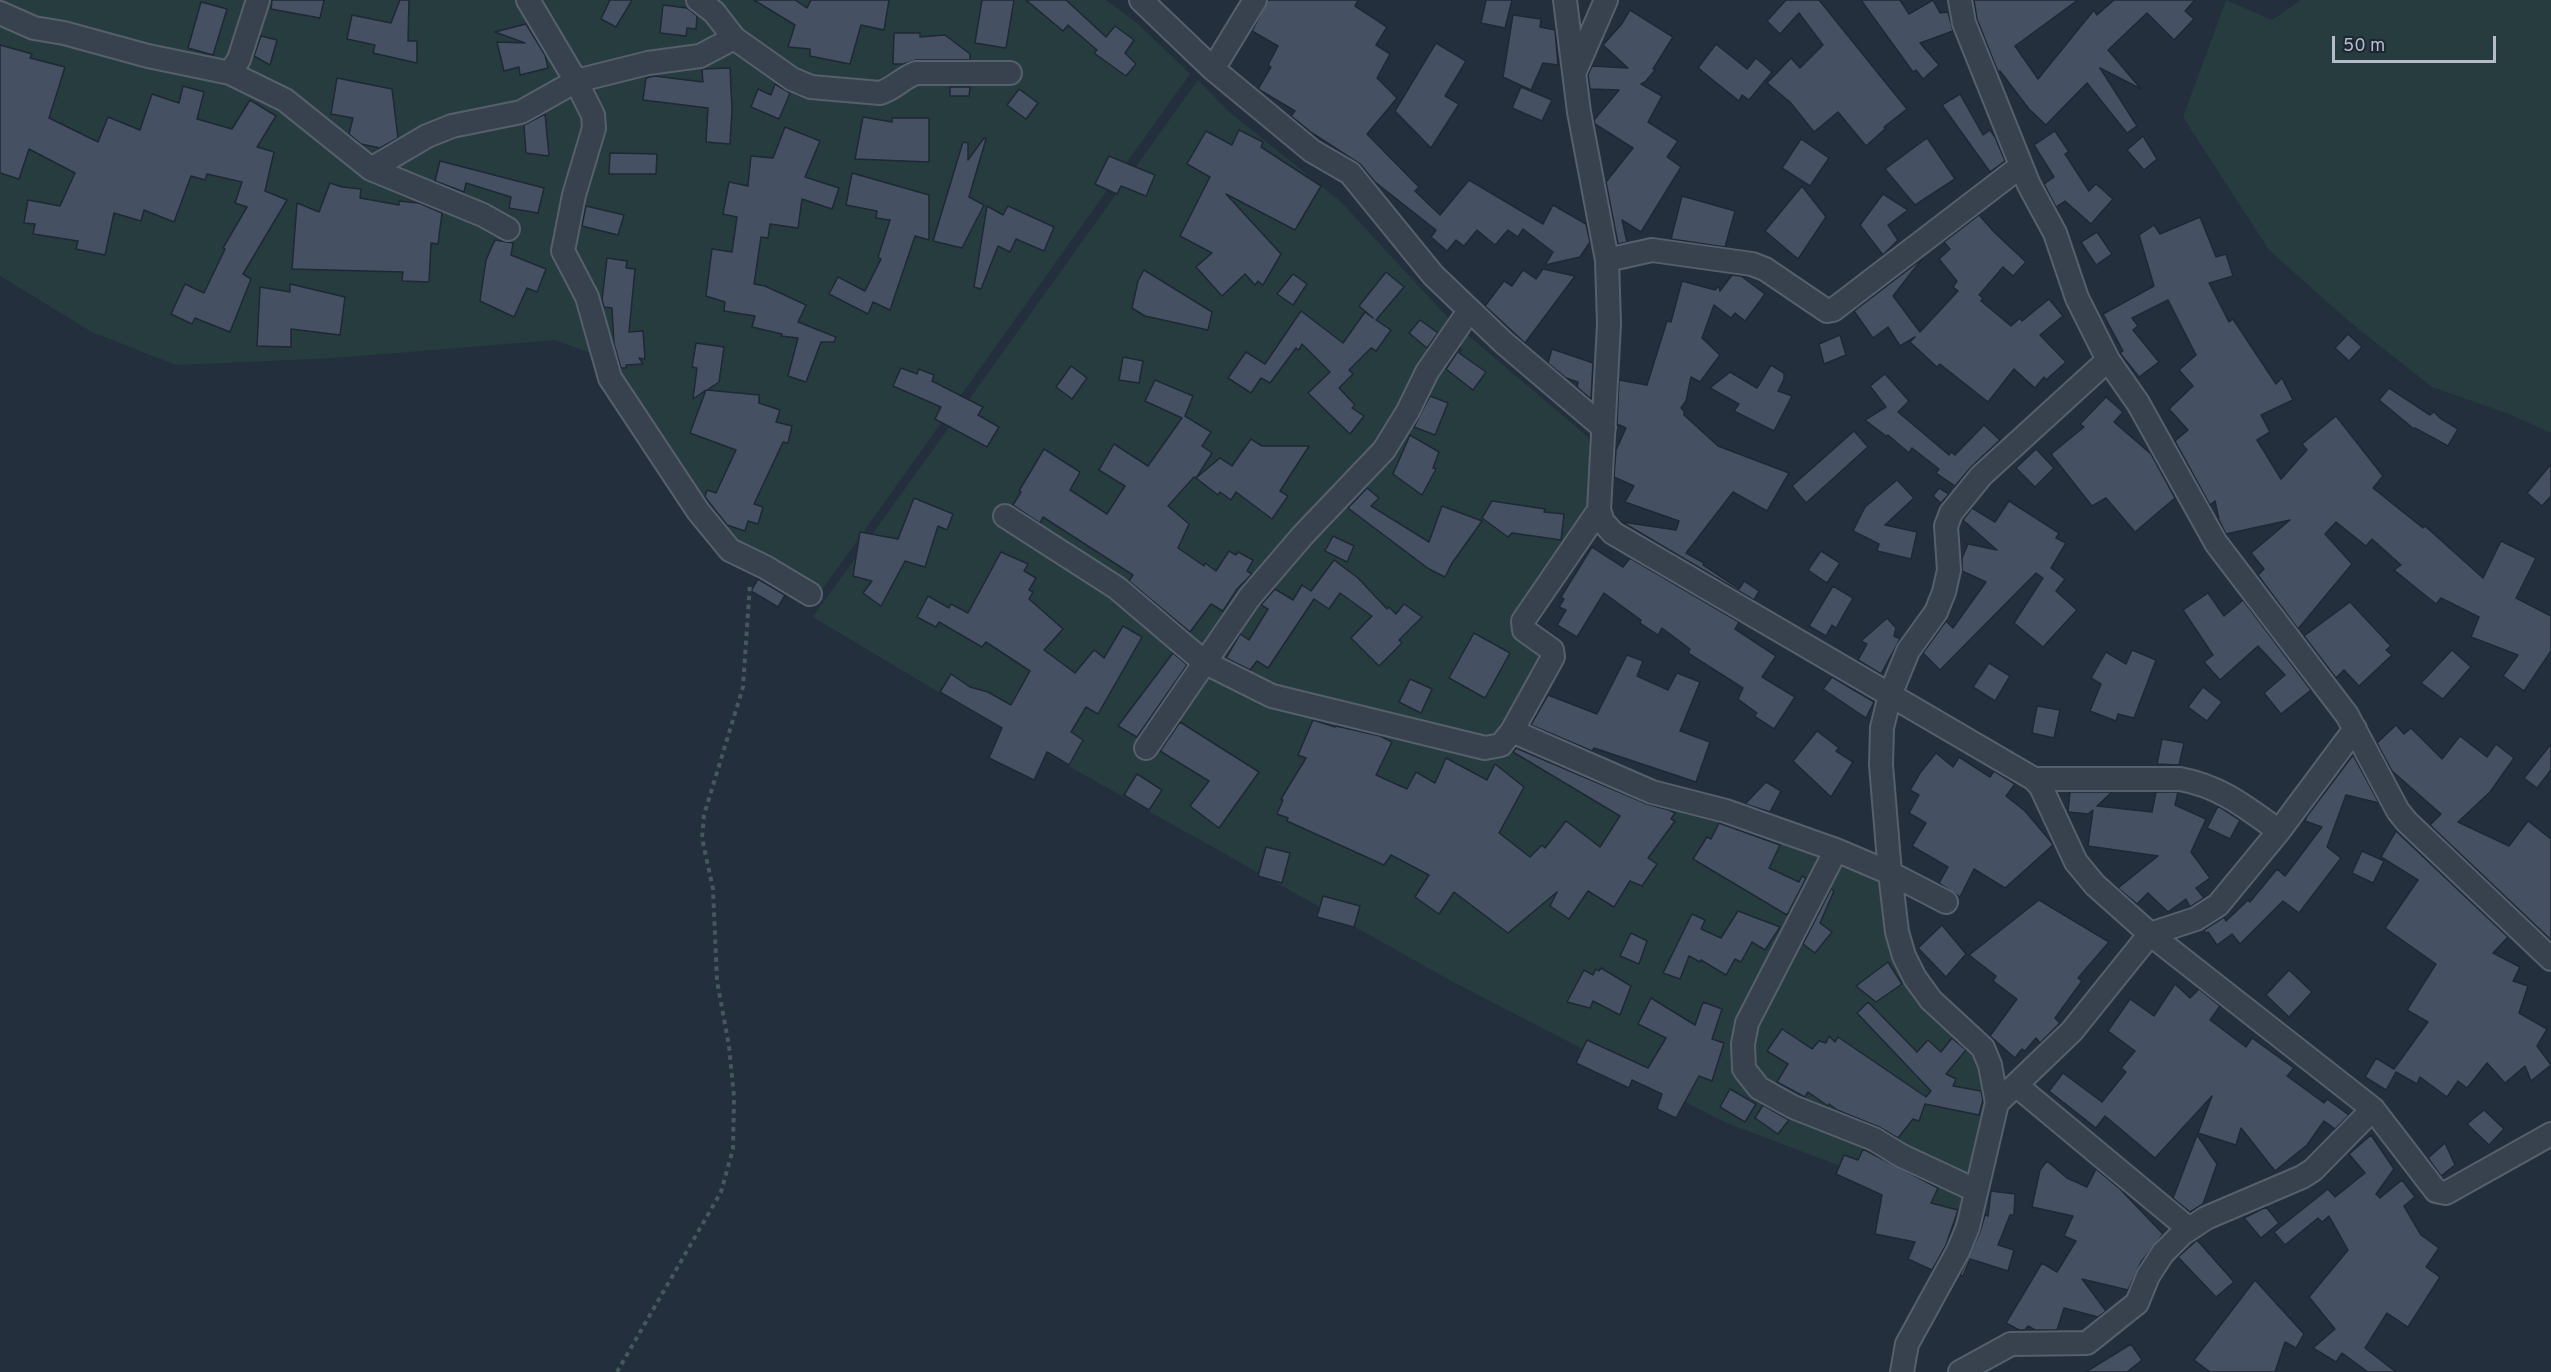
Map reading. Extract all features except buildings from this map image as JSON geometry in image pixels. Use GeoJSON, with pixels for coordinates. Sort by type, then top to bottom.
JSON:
{"type":"FeatureCollection","features":[{"type":"Feature","properties":{"kind":"street"},"geometry":{"type":"LineString","coordinates":[[230,73],[239,59],[258,0]]}},
{"type":"Feature","properties":{"kind":"street"},"geometry":{"type":"LineString","coordinates":[[528,0],[576,81],[592,115],[594,128],[574,195],[563,240],[563,251],[587,297],[610,378],[716,534],[730,550],[810,594]]}},
{"type":"Feature","properties":{"kind":"street"},"geometry":{"type":"LineString","coordinates":[[698,0],[714,12],[734,38],[792,79],[811,87],[880,93],[889,90],[906,76],[916,73],[1010,73]]}},
{"type":"Feature","properties":{"kind":"street"},"geometry":{"type":"LineString","coordinates":[[1141,0],[1213,69],[1312,151],[1350,173],[1433,275],[1469,310],[1604,429]]}},
{"type":"Feature","properties":{"kind":"street"},"geometry":{"type":"LineString","coordinates":[[1213,69],[1255,0]]}},
{"type":"Feature","properties":{"kind":"street"},"geometry":{"type":"LineString","coordinates":[[1565,0],[1579,112],[1607,260],[1609,324],[1599,510],[1603,522],[1613,533],[2034,779],[2042,787],[2076,862],[2084,873],[2150,934],[2373,1109],[2440,1194],[2446,1193],[2551,1134]]}},
{"type":"Feature","properties":{"kind":"street"},"geometry":{"type":"LineString","coordinates":[[1575,70],[1606,0]]}},
{"type":"Feature","properties":{"kind":"street"},"geometry":{"type":"LineString","coordinates":[[1960,0],[1964,23],[2021,166],[2055,233],[2077,298],[2108,360],[2138,403],[2216,543],[2347,714],[2398,810],[2407,822],[2551,959]]}},
{"type":"Feature","properties":{"kind":"street"},"geometry":{"type":"LineString","coordinates":[[0,13],[34,28],[64,33],[148,56],[230,73],[285,100],[371,169],[476,212],[508,229]]}},
{"type":"Feature","properties":{"kind":"street"},"geometry":{"type":"LineString","coordinates":[[371,169],[402,149],[435,133],[452,126],[521,112],[576,81],[648,63],[700,56],[734,38]]}},
{"type":"Feature","properties":{"kind":"street"},"geometry":{"type":"LineString","coordinates":[[1607,260],[1652,250],[1752,264],[1765,269],[1827,311],[1833,310],[2021,166]]}},
{"type":"Feature","properties":{"kind":"street"},"geometry":{"type":"LineString","coordinates":[[1146,748],[1227,628],[1265,580],[1311,526],[1384,450],[1408,411],[1427,372],[1469,310]]}},
{"type":"Feature","properties":{"kind":"street"},"geometry":{"type":"LineString","coordinates":[[1902,1372],[1907,1344],[1958,1251],[1968,1227],[1997,1103],[1990,1065],[1983,1047],[1931,1000],[1915,978],[1904,956],[1897,932],[1890,873],[1881,744],[1890,695],[1908,651],[1936,612],[1944,592],[1948,570],[1946,526],[1951,513],[1981,476],[2108,360]]}},
{"type":"Feature","properties":{"kind":"street"},"geometry":{"type":"LineString","coordinates":[[1005,516],[1117,588],[1204,662],[1272,696],[1485,748],[1501,745],[1512,730],[1553,657],[1552,650],[1524,630],[1523,621],[1599,510]]}},
{"type":"Feature","properties":{"kind":"street"},"geometry":{"type":"LineString","coordinates":[[1997,1103],[2072,1031],[2150,934],[2196,919],[2218,905],[2279,831],[2355,729]]}},
{"type":"Feature","properties":{"kind":"street"},"geometry":{"type":"LineString","coordinates":[[1512,730],[1652,792],[1726,811],[1836,850],[1890,873],[1946,902]]}},
{"type":"Feature","properties":{"kind":"street"},"geometry":{"type":"LineString","coordinates":[[2034,779],[2180,779],[2232,797],[2279,831]]}},
{"type":"Feature","properties":{"kind":"street"},"geometry":{"type":"LineString","coordinates":[[1836,850],[1747,1023],[1743,1044],[1744,1069],[1759,1088],[1793,1107],[1874,1139],[1902,1156],[1976,1190]]}},
{"type":"Feature","properties":{"kind":"street"},"geometry":{"type":"LineString","coordinates":[[2016,1085],[2189,1229]]}},
{"type":"Feature","properties":{"kind":"street"},"geometry":{"type":"LineString","coordinates":[[1960,1372],[2011,1344],[2087,1343],[2138,1303],[2148,1276],[2163,1252],[2189,1229],[2206,1218],[2302,1177],[2313,1170],[2373,1109]]}},
{"type":"Feature","properties":{"kind":"path"},"geometry":{"type":"LineString","coordinates":[[617,1372],[721,1192],[733,1149],[732,1077],[717,981],[713,889],[702,838],[704,815],[743,687],[752,566],[746,558]]}},
{"type":"Feature","properties":{"kind":"green space"},"geometry":{"type":"Polygon","coordinates":[[[0,0],[1106,0],[1137,23],[1190,74],[809,608],[752,566],[593,354],[555,340],[335,358],[176,365],[92,332],[0,276],[0,0]]]}},
{"type":"Feature","properties":{"kind":"green space"},"geometry":{"type":"Polygon","coordinates":[[[2226,0],[2272,20],[2301,0],[2551,0],[2551,433],[2509,414],[2432,387],[2351,323],[2269,250],[2183,117],[2226,0]]]}},
{"type":"Feature","properties":{"kind":"green space"},"geometry":{"type":"Polygon","coordinates":[[[1198,80],[1228,111],[1341,202],[1451,321],[1588,437],[1595,470],[1590,515],[1528,609],[1547,656],[1505,731],[1888,876],[1896,932],[1969,1035],[1994,1084],[1960,1229],[1885,1183],[1724,1122],[1455,983],[965,708],[813,617],[1198,80]]]}}]}
